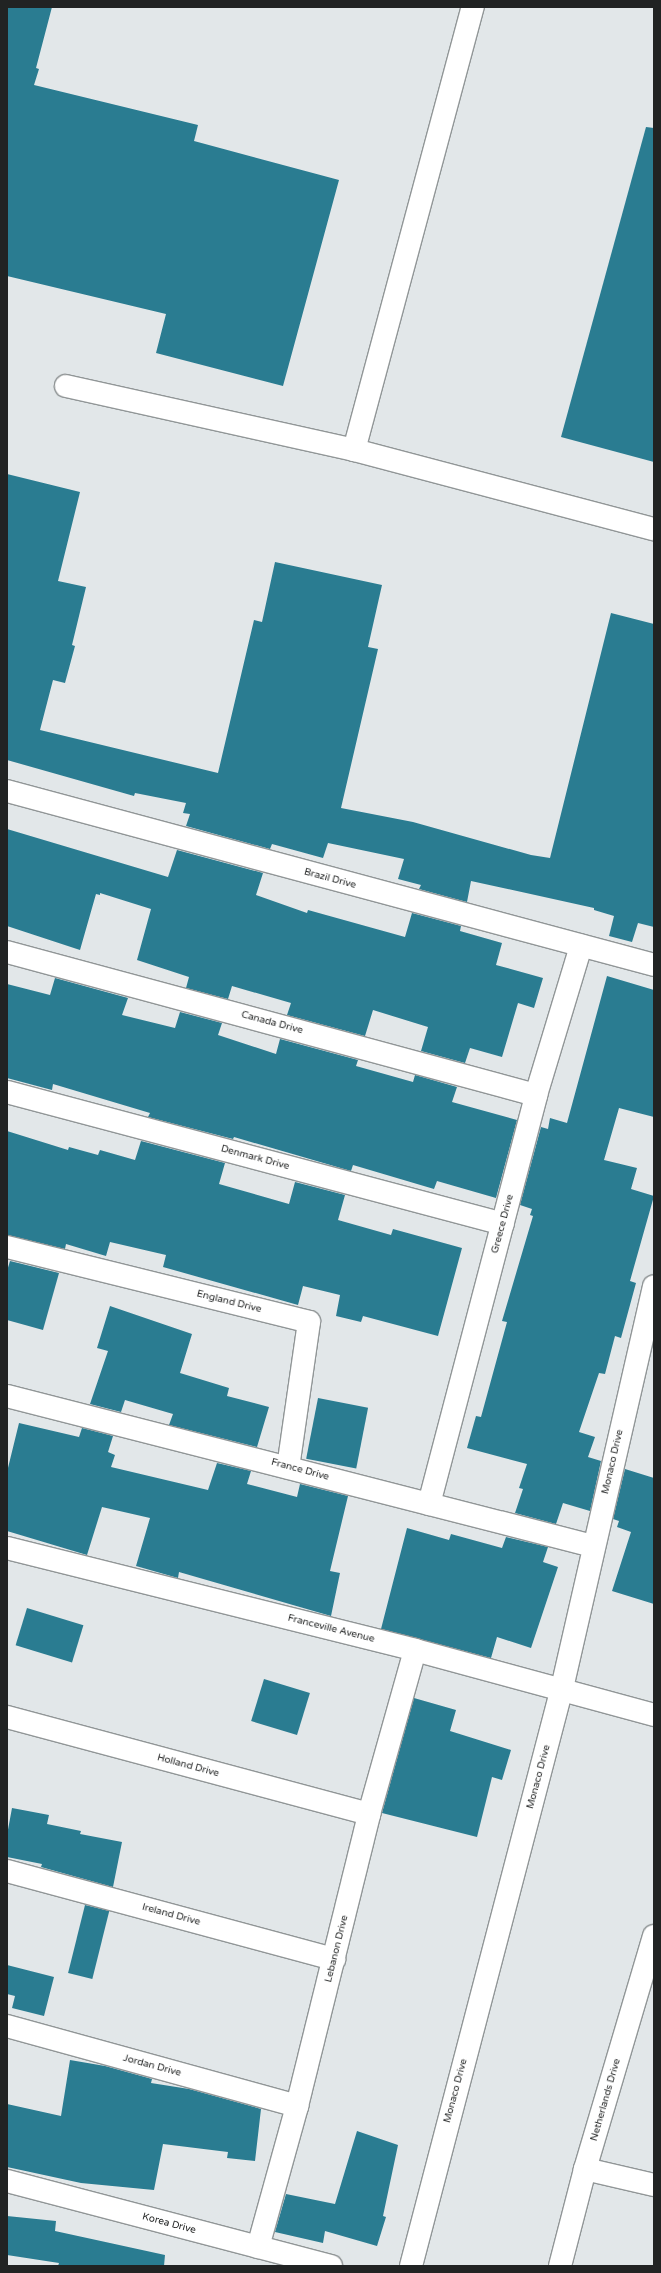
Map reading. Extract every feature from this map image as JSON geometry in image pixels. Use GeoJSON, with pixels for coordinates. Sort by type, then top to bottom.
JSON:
{"type":"FeatureCollection","features":[{"type":"Feature","properties":{"kind":"street"},"geometry":{"type":"LineString","coordinates":[[354,450],[473,7]]}},
{"type":"Feature","properties":{"kind":"street"},"geometry":{"type":"LineString","coordinates":[[66,386],[354,450],[654,529]]}},
{"type":"Feature","properties":{"kind":"street","name":"Brazil Drive"},"geometry":{"type":"LineString","coordinates":[[7,792],[654,965]]}},
{"type":"Feature","properties":{"kind":"street","name":"Greece Drive"},"geometry":{"type":"LineString","coordinates":[[429,1504],[536,1095],[581,946]]}},
{"type":"Feature","properties":{"kind":"street","name":"Canada Drive"},"geometry":{"type":"LineString","coordinates":[[7,952],[536,1095]]}},
{"type":"Feature","properties":{"kind":"street","name":"Denmark Drive"},"geometry":{"type":"LineString","coordinates":[[7,1092],[503,1224]]}},
{"type":"Feature","properties":{"kind":"street","name":"England Drive"},"geometry":{"type":"LineString","coordinates":[[7,1247],[309,1322],[288,1467]]}},
{"type":"Feature","properties":{"kind":"street","name":"Monaco Drive"},"geometry":{"type":"LineString","coordinates":[[410,2266],[562,1688],[593,1546],[654,1286]]}},
{"type":"Feature","properties":{"kind":"street","name":"France Drive"},"geometry":{"type":"LineString","coordinates":[[7,1396],[593,1546]]}},
{"type":"Feature","properties":{"kind":"street","name":"Franceville Avenue"},"geometry":{"type":"LineString","coordinates":[[7,1548],[415,1650],[562,1688],[654,1715]]}},
{"type":"Feature","properties":{"kind":"street","name":"Lebanon Drive"},"geometry":{"type":"LineString","coordinates":[[258,2247],[297,2106],[369,1814],[415,1650]]}},
{"type":"Feature","properties":{"kind":"street","name":"Holland Drive"},"geometry":{"type":"LineString","coordinates":[[7,1717],[369,1814]]}},
{"type":"Feature","properties":{"kind":"street","name":"Ireland Drive"},"geometry":{"type":"LineString","coordinates":[[7,1871],[334,1959]]}},
{"type":"Feature","properties":{"kind":"street","name":"Netherlands Drive"},"geometry":{"type":"LineString","coordinates":[[560,2266],[586,2169],[654,1936]]}},
{"type":"Feature","properties":{"kind":"street","name":"Jordan Drive"},"geometry":{"type":"LineString","coordinates":[[7,2026],[297,2106]]}},
{"type":"Feature","properties":{"kind":"street"},"geometry":{"type":"LineString","coordinates":[[586,2169],[654,2185]]}},
{"type":"Feature","properties":{"kind":"street","name":"Korea Drive"},"geometry":{"type":"LineString","coordinates":[[7,2181],[331,2266]]}},
{"type":"Feature","properties":{"kind":"building"},"geometry":{"type":"Polygon","coordinates":[[[7,7],[52,7],[36,68],[39,69],[34,85],[198,125],[194,141],[339,180],[283,386],[156,353],[166,314],[7,276],[7,7]]]}},
{"type":"Feature","properties":{"kind":"building"},"geometry":{"type":"Polygon","coordinates":[[[646,127],[654,128],[654,462],[561,437],[646,127]]]}},
{"type":"Feature","properties":{"kind":"building"},"geometry":{"type":"Polygon","coordinates":[[[7,474],[80,492],[58,581],[86,587],[72,645],[75,646],[65,683],[53,680],[40,730],[218,773],[254,620],[262,622],[275,562],[382,585],[368,647],[378,649],[341,808],[413,822],[531,855],[550,858],[611,613],[654,624],[654,927],[638,923],[632,942],[609,936],[614,916],[594,910],[594,908],[471,881],[467,902],[419,889],[421,885],[398,879],[404,859],[328,843],[323,858],[272,844],[270,849],[186,826],[190,814],[183,813],[186,803],[135,793],[134,796],[7,760],[7,474]]]}},
{"type":"Feature","properties":{"kind":"building"},"geometry":{"type":"Polygon","coordinates":[[[7,829],[168,877],[177,850],[263,873],[256,895],[307,913],[308,910],[405,937],[412,913],[461,926],[460,931],[502,943],[496,965],[543,978],[534,1008],[518,1003],[502,1057],[470,1048],[465,1063],[421,1051],[428,1027],[373,1010],[365,1036],[287,1015],[291,1003],[232,986],[228,999],[186,988],[189,977],[137,960],[151,909],[100,893],[100,895],[96,894],[80,950],[7,926],[7,829]]]}},
{"type":"Feature","properties":{"kind":"building"},"geometry":{"type":"Polygon","coordinates":[[[607,976],[654,990],[654,1117],[619,1108],[604,1160],[637,1168],[631,1189],[654,1196],[630,1281],[636,1283],[621,1338],[615,1336],[605,1374],[599,1373],[579,1432],[595,1437],[588,1457],[601,1461],[590,1511],[563,1503],[556,1524],[515,1513],[523,1489],[519,1488],[527,1464],[467,1448],[476,1416],[481,1417],[507,1322],[502,1321],[533,1216],[530,1215],[532,1209],[520,1205],[541,1127],[548,1129],[550,1118],[567,1123],[607,976]]]}},
{"type":"Feature","properties":{"kind":"building"},"geometry":{"type":"Polygon","coordinates":[[[55,978],[128,998],[122,1015],[175,1028],[180,1012],[222,1023],[218,1035],[276,1054],[280,1039],[358,1060],[356,1066],[413,1082],[415,1075],[457,1087],[452,1102],[517,1120],[496,1198],[437,1181],[434,1189],[353,1165],[351,1171],[234,1137],[233,1139],[148,1117],[150,1113],[53,1084],[52,1090],[7,1078],[7,984],[50,995],[55,978]]]}},
{"type":"Feature","properties":{"kind":"building"},"geometry":{"type":"Polygon","coordinates":[[[7,1131],[68,1150],[69,1147],[98,1155],[100,1150],[135,1160],[141,1141],[225,1163],[219,1184],[289,1204],[295,1182],[345,1195],[338,1220],[391,1235],[393,1229],[462,1248],[438,1336],[363,1316],[361,1322],[336,1316],[340,1295],[303,1286],[298,1305],[163,1267],[166,1255],[110,1242],[106,1256],[66,1244],[65,1249],[7,1235],[7,1131]]]}},
{"type":"Feature","properties":{"kind":"building"},"geometry":{"type":"Polygon","coordinates":[[[10,1261],[59,1273],[43,1330],[7,1320],[7,1271],[10,1261]]]}},
{"type":"Feature","properties":{"kind":"building"},"geometry":{"type":"Polygon","coordinates":[[[110,1306],[192,1334],[180,1373],[229,1388],[227,1396],[269,1407],[257,1447],[169,1425],[173,1414],[125,1400],[121,1412],[90,1404],[108,1351],[97,1348],[110,1306]]]}},
{"type":"Feature","properties":{"kind":"building"},"geometry":{"type":"Polygon","coordinates":[[[318,1398],[368,1408],[356,1469],[306,1459],[318,1398]]]}},
{"type":"Feature","properties":{"kind":"building"},"geometry":{"type":"Polygon","coordinates":[[[19,1423],[79,1437],[82,1428],[113,1436],[108,1452],[115,1455],[111,1467],[208,1490],[217,1463],[251,1471],[247,1484],[297,1497],[300,1484],[348,1496],[330,1571],[340,1573],[331,1616],[179,1572],[178,1578],[136,1566],[150,1518],[102,1507],[87,1555],[7,1531],[7,1472],[19,1423]]]}},
{"type":"Feature","properties":{"kind":"building"},"geometry":{"type":"Polygon","coordinates":[[[625,1469],[654,1478],[654,1604],[612,1591],[631,1532],[617,1527],[619,1521],[613,1519],[625,1469]]]}},
{"type":"Feature","properties":{"kind":"building"},"geometry":{"type":"Polygon","coordinates":[[[407,1528],[449,1540],[451,1534],[502,1548],[506,1537],[548,1547],[543,1562],[558,1567],[531,1648],[497,1637],[491,1658],[381,1629],[407,1528]]]}},
{"type":"Feature","properties":{"kind":"building"},"geometry":{"type":"Polygon","coordinates":[[[27,1608],[83,1625],[72,1663],[16,1645],[27,1608]]]}},
{"type":"Feature","properties":{"kind":"building"},"geometry":{"type":"Polygon","coordinates":[[[264,1679],[310,1693],[297,1735],[251,1721],[264,1679]]]}},
{"type":"Feature","properties":{"kind":"building"},"geometry":{"type":"Polygon","coordinates":[[[414,1698],[456,1710],[450,1731],[511,1750],[502,1780],[492,1777],[477,1837],[382,1813],[414,1698]]]}},
{"type":"Feature","properties":{"kind":"building"},"geometry":{"type":"Polygon","coordinates":[[[12,1808],[49,1815],[47,1824],[81,1831],[80,1834],[122,1842],[113,1887],[41,1867],[42,1864],[7,1857],[7,1835],[12,1808]]]}},
{"type":"Feature","properties":{"kind":"building"},"geometry":{"type":"Polygon","coordinates":[[[85,1905],[109,1911],[92,1979],[68,1973],[85,1905]]]}},
{"type":"Feature","properties":{"kind":"building"},"geometry":{"type":"Polygon","coordinates":[[[7,1965],[54,1977],[44,2016],[12,2008],[15,1996],[7,1994],[7,1965]]]}},
{"type":"Feature","properties":{"kind":"building"},"geometry":{"type":"Polygon","coordinates":[[[70,2060],[105,2066],[152,2079],[151,2083],[189,2089],[261,2109],[255,2161],[227,2158],[228,2152],[163,2144],[154,2190],[81,2183],[7,2167],[7,2104],[61,2116],[70,2060]]]}},
{"type":"Feature","properties":{"kind":"building"},"geometry":{"type":"Polygon","coordinates":[[[357,2131],[398,2145],[383,2216],[386,2217],[377,2246],[325,2231],[323,2243],[275,2232],[286,2194],[335,2204],[357,2131]]]}},
{"type":"Feature","properties":{"kind":"building"},"geometry":{"type":"Polygon","coordinates":[[[7,2216],[56,2221],[55,2231],[165,2255],[164,2266],[58,2266],[59,2263],[7,2255],[7,2216]]]}}]}
